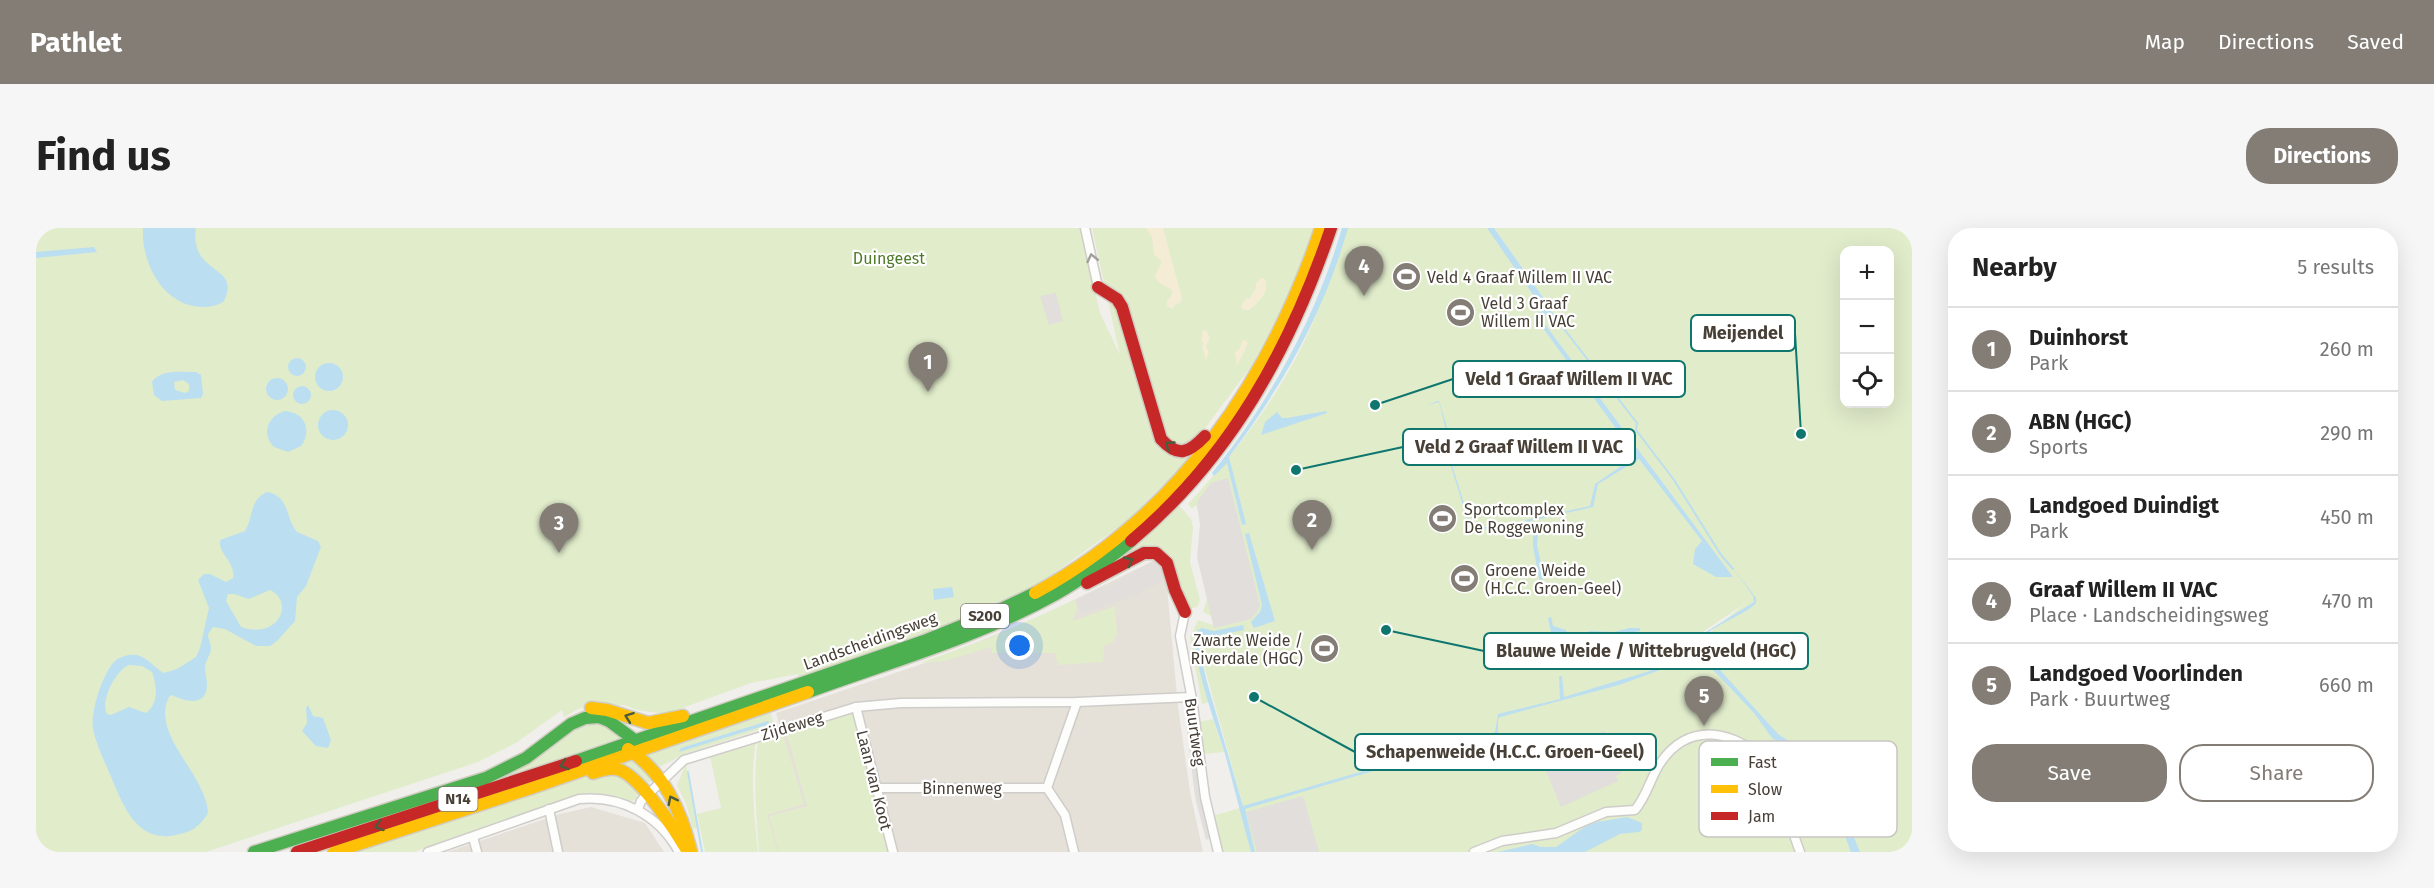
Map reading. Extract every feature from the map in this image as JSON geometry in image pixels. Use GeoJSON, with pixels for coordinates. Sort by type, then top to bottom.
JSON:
{"type":"FeatureCollection","features":[{"type":"Feature","properties":{"kind":"main road","name":"Landscheidingsweg"},"geometry":{"type":"LineString","coordinates":[[297,852],[619,746],[647,747],[996,612],[1058,581],[1092,559],[1152,507],[1190,466],[1222,426],[1265,359],[1298,292],[1321,228]]}},
{"type":"Feature","properties":{"kind":"main road","name":"Landscheidingsweg"},"geometry":{"type":"LineString","coordinates":[[334,852],[571,773],[727,709],[766,701],[999,622],[1056,594],[1097,568],[1158,516],[1199,472],[1229,435],[1266,379],[1293,330],[1331,228]]}},
{"type":"Feature","properties":{"kind":"main road"},"geometry":{"type":"LineString","coordinates":[[1098,287],[1117,299],[1122,307],[1161,439],[1166,446],[1175,451],[1184,452],[1199,443],[1248,376],[1265,359]]}},
{"type":"Feature","properties":{"kind":"main road"},"geometry":{"type":"LineString","coordinates":[[1056,594],[1089,583],[1144,554],[1153,552],[1160,555],[1167,563],[1185,612]]}},
{"type":"Feature","properties":{"kind":"main road","name":"N14"},"geometry":{"type":"LineString","coordinates":[[455,787],[507,761],[563,720],[583,710],[601,709],[638,721],[653,723],[695,713],[727,709]]}},
{"type":"Feature","properties":{"kind":"main road","name":"N14"},"geometry":{"type":"LineString","coordinates":[[254,852],[486,778],[519,763],[571,724],[585,718],[599,717],[609,721],[634,746]]}},
{"type":"Feature","properties":{"kind":"main road"},"geometry":{"type":"LineString","coordinates":[[634,746],[661,780],[682,820],[690,852]]}},
{"type":"Feature","properties":{"kind":"main road"},"geometry":{"type":"LineString","coordinates":[[571,773],[585,775],[602,770],[619,769],[630,775],[690,852]]}},
{"type":"Feature","properties":{"kind":"street"},"geometry":{"type":"LineString","coordinates":[[1085,228],[1098,287]]}},
{"type":"Feature","properties":{"kind":"street","name":"Buurtweg"},"geometry":{"type":"LineString","coordinates":[[1185,612],[1180,636],[1191,697],[1204,796],[1218,852]]}},
{"type":"Feature","properties":{"kind":"street","name":"Zijdeweg"},"geometry":{"type":"LineString","coordinates":[[638,809],[646,795],[684,760],[856,707],[901,703],[1077,702],[1191,697]]}},
{"type":"Feature","properties":{"kind":"street"},"geometry":{"type":"LineString","coordinates":[[1074,852],[1065,815],[1047,788],[1077,702]]}},
{"type":"Feature","properties":{"kind":"street","name":"Laan van Koot"},"geometry":{"type":"LineString","coordinates":[[856,707],[893,852]]}},
{"type":"Feature","properties":{"kind":"street"},"geometry":{"type":"LineString","coordinates":[[1474,852],[1502,841],[1556,833],[1606,812],[1635,810],[1659,765],[1670,751],[1701,734],[1720,735],[1739,741]]}},
{"type":"Feature","properties":{"kind":"street","name":"Binnenweg"},"geometry":{"type":"LineString","coordinates":[[877,788],[1047,788]]}},
{"type":"Feature","properties":{"kind":"street"},"geometry":{"type":"LineString","coordinates":[[428,852],[579,799],[593,798],[614,801],[638,809],[663,829],[679,852]]}},
{"type":"Feature","properties":{"kind":"street"},"geometry":{"type":"LineString","coordinates":[[549,809],[558,852]]}},
{"type":"Feature","properties":{"kind":"street"},"geometry":{"type":"LineString","coordinates":[[473,837],[477,852]]}},
{"type":"Feature","properties":{"kind":"street"},"geometry":{"type":"LineString","coordinates":[[1795,837],[1800,852]]}},
{"type":"Feature","properties":{"kind":"shaded area"},"geometry":{"type":"Polygon","coordinates":[[[1056,293],[1063,321],[1049,325],[1040,296],[1056,293]]]}},
{"type":"Feature","properties":{"kind":"shaded area"},"geometry":{"type":"Polygon","coordinates":[[[1228,478],[1260,605],[1251,619],[1214,628],[1197,557],[1200,525],[1197,502],[1211,483],[1228,478]]]}},
{"type":"Feature","properties":{"kind":"shaded area"},"geometry":{"type":"Polygon","coordinates":[[[1153,561],[1161,564],[1166,576],[1178,706],[1190,792],[1203,852],[774,852],[763,815],[801,803],[776,713],[928,662],[1039,617],[1153,561]]]}},
{"type":"Feature","properties":{"kind":"shaded area"},"geometry":{"type":"Polygon","coordinates":[[[1154,561],[1160,564],[1165,579],[1136,595],[1081,614],[1076,601],[1154,561]]]}},
{"type":"Feature","properties":{"kind":"shaded area"},"geometry":{"type":"Polygon","coordinates":[[[1185,714],[1191,714],[1211,838],[1206,840],[1195,797],[1185,714]]]}},
{"type":"Feature","properties":{"kind":"shaded area"},"geometry":{"type":"Polygon","coordinates":[[[1604,731],[1621,773],[1616,776],[1618,781],[1561,807],[1541,758],[1604,731]]]}},
{"type":"Feature","properties":{"kind":"shaded area"},"geometry":{"type":"Polygon","coordinates":[[[1303,796],[1319,852],[1257,852],[1246,812],[1303,796]]]}},
{"type":"Feature","properties":{"kind":"shaded area"},"geometry":{"type":"Polygon","coordinates":[[[591,807],[645,823],[664,852],[447,852],[560,814],[591,807]]]}},
{"type":"Feature","properties":{"kind":"green space","name":"Duingeest"},"geometry":{"type":"Polygon","coordinates":[[[36,228],[1081,228],[1100,313],[1120,355],[1092,228],[1316,228],[1300,275],[1252,365],[1203,431],[1199,449],[1143,505],[1144,509],[1043,581],[1003,605],[799,678],[798,674],[751,683],[666,714],[637,710],[624,705],[608,707],[592,705],[578,709],[564,717],[562,710],[516,743],[478,762],[206,852],[43,852],[36,840],[36,228]]]}},
{"type":"Feature","properties":{"kind":"green space"},"geometry":{"type":"Polygon","coordinates":[[[1347,228],[1490,228],[1548,310],[1538,318],[1573,364],[1540,319],[1552,310],[1494,228],[1912,228],[1912,852],[1220,852],[1212,816],[1251,805],[1243,806],[1198,644],[1200,639],[1195,635],[1201,676],[1209,702],[1202,704],[1190,638],[1198,620],[1213,625],[1211,616],[1203,612],[1207,599],[1202,525],[1196,505],[1192,509],[1188,504],[1237,447],[1267,406],[1293,363],[1328,285],[1347,228]],[[1746,603],[1692,639],[1695,655],[1699,638],[1703,638],[1746,603]]]}},
{"type":"Feature","properties":{"kind":"green space"},"geometry":{"type":"Polygon","coordinates":[[[1177,503],[1191,519],[1193,527],[1190,562],[1200,600],[1197,607],[1188,609],[1163,553],[1088,577],[1177,503]]]}},
{"type":"Feature","properties":{"kind":"green space"},"geometry":{"type":"Polygon","coordinates":[[[1075,600],[1078,609],[1073,621],[1115,606],[1117,634],[1113,642],[1104,646],[1103,662],[1058,665],[1055,653],[992,653],[991,647],[945,661],[920,663],[992,637],[1075,600]]]}},
{"type":"Feature","properties":{"kind":"green space"},"geometry":{"type":"Polygon","coordinates":[[[770,711],[774,725],[687,753],[655,769],[640,755],[770,711]]]}},
{"type":"Feature","properties":{"kind":"green space"},"geometry":{"type":"Polygon","coordinates":[[[852,712],[888,852],[779,852],[769,816],[807,806],[786,732],[852,712]]]}},
{"type":"Feature","properties":{"kind":"green space"},"geometry":{"type":"Polygon","coordinates":[[[1213,719],[1224,752],[1202,754],[1198,722],[1213,719]]]}},
{"type":"Feature","properties":{"kind":"green space"},"geometry":{"type":"Polygon","coordinates":[[[589,723],[604,724],[625,739],[479,787],[566,732],[589,723]]]}},
{"type":"Feature","properties":{"kind":"green space"},"geometry":{"type":"Polygon","coordinates":[[[783,734],[804,804],[767,815],[778,852],[759,852],[755,782],[758,740],[783,734]]]}},
{"type":"Feature","properties":{"kind":"green space"},"geometry":{"type":"Polygon","coordinates":[[[756,740],[753,782],[758,852],[705,852],[697,814],[721,808],[710,756],[756,740]]]}},
{"type":"Feature","properties":{"kind":"green space"},"geometry":{"type":"Polygon","coordinates":[[[635,756],[653,778],[649,783],[628,765],[621,763],[635,756]]]}},
{"type":"Feature","properties":{"kind":"green space"},"geometry":{"type":"Polygon","coordinates":[[[686,764],[698,828],[693,829],[686,804],[677,785],[686,764]]]}},
{"type":"Feature","properties":{"kind":"green space"},"geometry":{"type":"Polygon","coordinates":[[[616,771],[639,792],[633,801],[599,794],[581,795],[414,852],[347,852],[575,780],[616,771]]]}},
{"type":"Feature","properties":{"kind":"sand"},"geometry":{"type":"Polygon","coordinates":[[[1146,228],[1163,228],[1182,298],[1180,303],[1172,309],[1167,306],[1167,302],[1172,290],[1156,278],[1155,275],[1162,262],[1154,254],[1152,237],[1146,228]]]}},
{"type":"Feature","properties":{"kind":"sand"},"geometry":{"type":"Polygon","coordinates":[[[1261,278],[1265,279],[1266,284],[1263,296],[1249,310],[1242,309],[1241,306],[1246,299],[1250,298],[1256,288],[1256,283],[1261,278]]]}},
{"type":"Feature","properties":{"kind":"sand"},"geometry":{"type":"Polygon","coordinates":[[[1203,330],[1206,330],[1210,338],[1206,346],[1209,352],[1206,360],[1202,347],[1204,343],[1201,341],[1203,330]]]}},
{"type":"Feature","properties":{"kind":"sand"},"geometry":{"type":"Polygon","coordinates":[[[1245,340],[1248,343],[1237,366],[1235,352],[1245,340]]]}},
{"type":"Feature","properties":{"kind":"water"},"geometry":{"type":"Polygon","coordinates":[[[143,228],[196,228],[196,243],[200,254],[226,281],[228,289],[224,301],[208,307],[188,305],[166,291],[157,280],[146,255],[143,228]]]}},
{"type":"Feature","properties":{"kind":"water"},"geometry":{"type":"Polygon","coordinates":[[[1342,228],[1348,228],[1327,290],[1314,319],[1267,404],[1229,457],[1246,524],[1242,525],[1227,463],[1214,476],[1212,473],[1253,417],[1289,357],[1319,294],[1342,228]]]}},
{"type":"Feature","properties":{"kind":"water"},"geometry":{"type":"Polygon","coordinates":[[[1487,228],[1494,228],[1552,310],[1541,319],[1733,577],[1716,577],[1693,564],[1695,549],[1702,541],[1639,459],[1598,484],[1593,507],[1526,522],[1526,520],[1590,506],[1595,484],[1636,456],[1535,317],[1543,309],[1487,228]]]}},
{"type":"Feature","properties":{"kind":"water"},"geometry":{"type":"Polygon","coordinates":[[[94,247],[97,252],[36,258],[36,252],[94,247]]]}},
{"type":"Feature","properties":{"kind":"water"},"geometry":{"type":"Polygon","coordinates":[[[297,358],[303,361],[306,367],[303,373],[297,376],[291,373],[288,367],[291,361],[297,358]]]}},
{"type":"Feature","properties":{"kind":"water"},"geometry":{"type":"Polygon","coordinates":[[[329,363],[339,367],[343,377],[339,387],[329,391],[319,387],[315,377],[319,367],[329,363]]]}},
{"type":"Feature","properties":{"kind":"water"},"geometry":{"type":"Polygon","coordinates":[[[196,372],[201,375],[203,394],[201,398],[162,401],[154,395],[152,382],[160,375],[196,372]],[[183,380],[174,382],[175,390],[185,393],[189,391],[189,384],[183,380]]]}},
{"type":"Feature","properties":{"kind":"water"},"geometry":{"type":"Polygon","coordinates":[[[273,378],[281,378],[288,385],[288,393],[281,400],[273,400],[266,393],[266,385],[273,378]]]}},
{"type":"Feature","properties":{"kind":"water"},"geometry":{"type":"Polygon","coordinates":[[[302,386],[308,389],[311,395],[308,401],[302,404],[296,401],[293,395],[296,389],[302,386]]]}},
{"type":"Feature","properties":{"kind":"water"},"geometry":{"type":"Polygon","coordinates":[[[1439,401],[1454,450],[1451,462],[1472,529],[1514,523],[1471,532],[1450,463],[1451,450],[1439,402],[1428,405],[1439,401]]]}},
{"type":"Feature","properties":{"kind":"water"},"geometry":{"type":"Polygon","coordinates":[[[333,410],[339,411],[347,419],[347,431],[339,439],[333,440],[327,439],[319,431],[318,425],[319,419],[327,411],[333,410]]]}},
{"type":"Feature","properties":{"kind":"water"},"geometry":{"type":"Polygon","coordinates":[[[285,411],[302,418],[306,428],[305,440],[301,446],[288,452],[274,447],[267,431],[270,421],[285,411]]]}},
{"type":"Feature","properties":{"kind":"water"},"geometry":{"type":"Polygon","coordinates":[[[1326,411],[1327,413],[1261,435],[1265,422],[1277,412],[1282,418],[1287,418],[1326,411]]]}},
{"type":"Feature","properties":{"kind":"water"},"geometry":{"type":"Polygon","coordinates":[[[267,492],[280,498],[297,532],[318,541],[321,547],[306,586],[297,597],[295,621],[277,641],[270,646],[256,646],[225,629],[213,627],[208,634],[211,648],[205,666],[207,685],[203,697],[199,700],[188,701],[171,695],[169,697],[165,711],[167,726],[172,740],[198,783],[205,798],[208,813],[195,828],[186,832],[162,836],[150,833],[140,827],[125,807],[98,746],[93,722],[98,693],[111,665],[123,656],[141,656],[164,673],[177,669],[196,657],[209,608],[198,580],[204,574],[210,574],[226,582],[233,578],[232,567],[222,550],[220,540],[245,531],[257,499],[267,492]],[[270,590],[249,599],[228,594],[226,601],[241,627],[254,630],[265,628],[279,618],[282,610],[281,603],[270,590]],[[129,665],[119,673],[110,687],[105,708],[107,714],[111,715],[129,707],[146,713],[153,704],[156,688],[152,672],[142,666],[129,665]]]}},
{"type":"Feature","properties":{"kind":"water"},"geometry":{"type":"Polygon","coordinates":[[[1535,528],[1538,532],[1537,545],[1544,577],[1541,582],[1544,593],[1542,594],[1533,546],[1533,529],[1535,528]]]}},
{"type":"Feature","properties":{"kind":"water"},"geometry":{"type":"Polygon","coordinates":[[[1249,533],[1275,621],[1254,628],[1251,622],[1260,612],[1262,605],[1245,534],[1249,533]]]}},
{"type":"Feature","properties":{"kind":"water"},"geometry":{"type":"Polygon","coordinates":[[[1733,568],[1756,598],[1756,603],[1709,631],[1701,638],[1696,653],[1711,660],[1778,734],[1789,741],[1777,741],[1772,738],[1754,713],[1694,653],[1695,641],[1698,637],[1754,602],[1753,596],[1733,568]]]}},
{"type":"Feature","properties":{"kind":"water"},"geometry":{"type":"Polygon","coordinates":[[[952,587],[954,597],[934,600],[933,589],[952,587]]]}},
{"type":"Feature","properties":{"kind":"water"},"geometry":{"type":"Polygon","coordinates":[[[1551,617],[1553,626],[1566,630],[1570,640],[1590,631],[1614,632],[1640,628],[1640,631],[1611,636],[1590,635],[1571,644],[1556,655],[1548,618],[1551,617]]]}},
{"type":"Feature","properties":{"kind":"water"},"geometry":{"type":"Polygon","coordinates":[[[1243,625],[1244,630],[1200,639],[1198,644],[1243,806],[1491,734],[1495,732],[1498,714],[1560,699],[1559,676],[1562,676],[1564,697],[1650,671],[1656,662],[1662,666],[1678,661],[1679,663],[1619,685],[1500,717],[1498,734],[1245,809],[1255,852],[1251,852],[1200,672],[1196,640],[1198,630],[1202,628],[1214,631],[1243,625]]]}},
{"type":"Feature","properties":{"kind":"water"},"geometry":{"type":"Polygon","coordinates":[[[308,705],[313,716],[323,718],[331,740],[328,748],[316,746],[302,731],[307,723],[306,708],[308,705]]]}},
{"type":"Feature","properties":{"kind":"water"},"geometry":{"type":"Polygon","coordinates":[[[768,721],[770,724],[679,752],[681,748],[768,721]]]}},
{"type":"Feature","properties":{"kind":"water"},"geometry":{"type":"Polygon","coordinates":[[[1627,817],[1642,823],[1642,830],[1620,834],[1585,852],[1498,852],[1532,844],[1541,847],[1556,847],[1586,826],[1627,817]]]}},
{"type":"Feature","properties":{"kind":"water"},"geometry":{"type":"Polygon","coordinates":[[[1845,837],[1854,837],[1860,852],[1851,852],[1845,837]]]}},
{"type":"Feature","properties":{"kind":"waterway"},"geometry":{"type":"LineString","coordinates":[[1550,311],[1637,423],[1636,430],[1674,480],[1721,555],[1733,569]]}},
{"type":"Feature","properties":{"kind":"waterway"},"geometry":{"type":"LineString","coordinates":[[688,772],[702,852]]}},
{"type":"Feature","properties":{"kind":"traffic: fast"},"geometry":{"type":"LineString","coordinates":[[808,692],[934,648],[1027,609],[1076,582],[1131,541]]}},
{"type":"Feature","properties":{"kind":"traffic: fast"},"geometry":{"type":"LineString","coordinates":[[576,761],[924,641],[1035,593]]}},
{"type":"Feature","properties":{"kind":"traffic: fast"},"geometry":{"type":"LineString","coordinates":[[254,852],[486,778],[526,758],[571,724],[585,718],[599,717],[609,721],[640,744]]}},
{"type":"Feature","properties":{"kind":"traffic: slow"},"geometry":{"type":"LineString","coordinates":[[1035,593],[1087,561],[1133,524],[1175,483],[1213,438],[1246,390],[1275,338],[1300,284],[1321,228]]}},
{"type":"Feature","properties":{"kind":"traffic: slow"},"geometry":{"type":"LineString","coordinates":[[334,852],[531,788],[808,692]]}},
{"type":"Feature","properties":{"kind":"traffic: slow"},"geometry":{"type":"LineString","coordinates":[[591,708],[607,710],[648,723],[683,716]]}},
{"type":"Feature","properties":{"kind":"traffic: slow"},"geometry":{"type":"LineString","coordinates":[[628,749],[652,769],[661,781],[676,807],[691,851]]}},
{"type":"Feature","properties":{"kind":"traffic: slow"},"geometry":{"type":"LineString","coordinates":[[593,773],[614,769],[629,775],[658,806],[688,852]]}},
{"type":"Feature","properties":{"kind":"traffic: jam"},"geometry":{"type":"LineString","coordinates":[[1131,541],[1166,509],[1198,474],[1253,399],[1296,316],[1331,228]]}},
{"type":"Feature","properties":{"kind":"traffic: jam"},"geometry":{"type":"LineString","coordinates":[[1098,287],[1117,299],[1122,307],[1161,439],[1173,449],[1183,451],[1194,446],[1205,436]]}},
{"type":"Feature","properties":{"kind":"traffic: jam"},"geometry":{"type":"LineString","coordinates":[[1087,583],[1144,553],[1156,553],[1167,563],[1175,590],[1185,612]]}},
{"type":"Feature","properties":{"kind":"traffic: jam"},"geometry":{"type":"LineString","coordinates":[[297,852],[576,761]]}},
{"type":"Feature","properties":{"kind":"place","name":"Veld 4 Graaf Willem II VAC"},"geometry":{"type":"Point","coordinates":[1406,277]}},
{"type":"Feature","properties":{"kind":"place","name":"Graaf Willem II VAC"},"geometry":{"type":"Point","coordinates":[1364,296]}},
{"type":"Feature","properties":{"kind":"place","name":"Veld 3 Graaf Willem II VAC"},"geometry":{"type":"Point","coordinates":[1460,312]}},
{"type":"Feature","properties":{"kind":"place","name":"Duinhorst"},"geometry":{"type":"Point","coordinates":[928,392]}},
{"type":"Feature","properties":{"kind":"place","name":"Veld 1 Graaf Willem II VAC"},"geometry":{"type":"Point","coordinates":[1375,405]}},
{"type":"Feature","properties":{"kind":"place","name":"Meijendel"},"geometry":{"type":"Point","coordinates":[1801,434]}},
{"type":"Feature","properties":{"kind":"place","name":"Veld 2 Graaf Willem II VAC"},"geometry":{"type":"Point","coordinates":[1296,470]}},
{"type":"Feature","properties":{"kind":"place","name":"Sportcomplex De Roggewoning"},"geometry":{"type":"Point","coordinates":[1443,518]}},
{"type":"Feature","properties":{"kind":"place","name":"ABN (HGC)"},"geometry":{"type":"Point","coordinates":[1312,550]}},
{"type":"Feature","properties":{"kind":"place","name":"Landgoed Duindigt"},"geometry":{"type":"Point","coordinates":[559,553]}},
{"type":"Feature","properties":{"kind":"place","name":"Groene Weide (H.C.C. Groen-Geel)"},"geometry":{"type":"Point","coordinates":[1464,579]}},
{"type":"Feature","properties":{"kind":"place","name":"Blauwe Weide / Wittebrugveld (HGC)"},"geometry":{"type":"Point","coordinates":[1386,630]}},
{"type":"Feature","properties":{"kind":"place","name":"Zwarte Weide / Riverdale (HGC)"},"geometry":{"type":"Point","coordinates":[1324,649]}},
{"type":"Feature","properties":{"kind":"place","name":"Schapenweide (H.C.C. Groen-Geel)"},"geometry":{"type":"Point","coordinates":[1254,697]}},
{"type":"Feature","properties":{"kind":"place","name":"Landgoed Voorlinden"},"geometry":{"type":"Point","coordinates":[1704,726]}}]}
